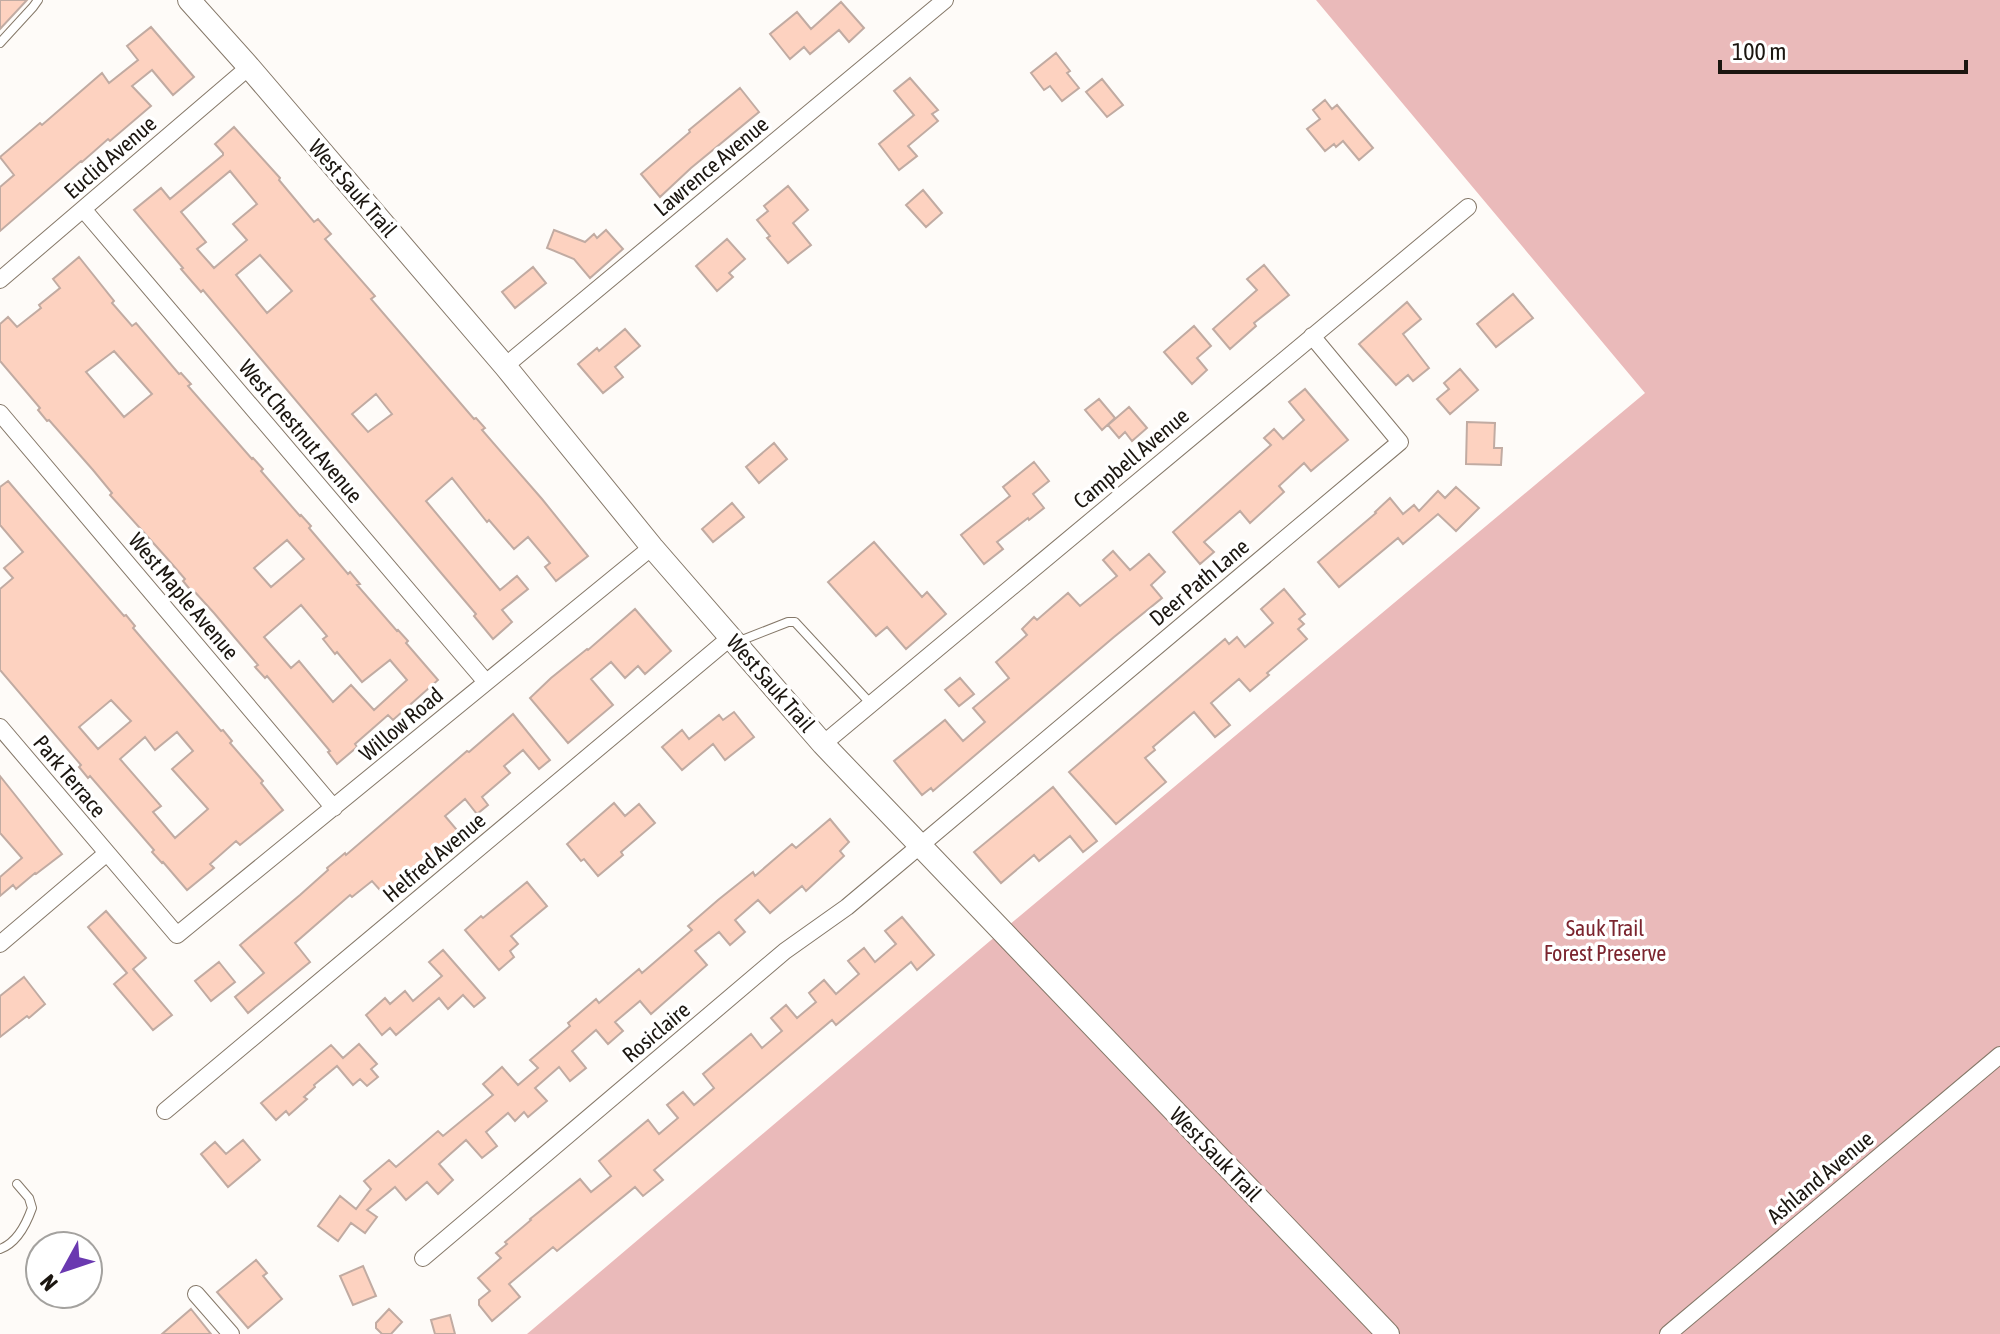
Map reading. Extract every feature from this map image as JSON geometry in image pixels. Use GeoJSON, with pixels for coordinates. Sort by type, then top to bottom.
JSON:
{"type":"FeatureCollection","features":[{"type":"Feature","properties":{"kind":"main road","name":"West Sauk Trail"},"geometry":{"type":"LineString","coordinates":[[189,0],[505,366],[652,547],[823,744],[1388,1334]]}},
{"type":"Feature","properties":{"kind":"street","name":"Lawrence Avenue"},"geometry":{"type":"LineString","coordinates":[[505,366],[945,0]]}},
{"type":"Feature","properties":{"kind":"street","name":"Euclid Avenue"},"geometry":{"type":"LineString","coordinates":[[0,280],[249,67]]}},
{"type":"Feature","properties":{"kind":"street","name":"Campbell Avenue"},"geometry":{"type":"LineString","coordinates":[[823,744],[1468,207]]}},
{"type":"Feature","properties":{"kind":"street","name":"West Chestnut Avenue"},"geometry":{"type":"LineString","coordinates":[[83,209],[486,682]]}},
{"type":"Feature","properties":{"kind":"street","name":"Deer Path Lane"},"geometry":{"type":"LineString","coordinates":[[921,845],[1400,442],[1312,336]]}},
{"type":"Feature","properties":{"kind":"street","name":"West Maple Avenue"},"geometry":{"type":"LineString","coordinates":[[0,413],[334,808]]}},
{"type":"Feature","properties":{"kind":"street","name":"Willow Road"},"geometry":{"type":"LineString","coordinates":[[177,935],[652,547]]}},
{"type":"Feature","properties":{"kind":"street","name":"Helfred Avenue"},"geometry":{"type":"LineString","coordinates":[[165,1111],[734,640]]}},
{"type":"Feature","properties":{"kind":"street","name":"Park Terrace"},"geometry":{"type":"LineString","coordinates":[[0,727],[177,935]]}},
{"type":"Feature","properties":{"kind":"street","name":"Rosiclaire"},"geometry":{"type":"LineString","coordinates":[[423,1258],[785,951],[847,907],[921,845]]}},
{"type":"Feature","properties":{"kind":"street"},"geometry":{"type":"LineString","coordinates":[[0,944],[107,853]]}},
{"type":"Feature","properties":{"kind":"street","name":"Ashland Avenue"},"geometry":{"type":"LineString","coordinates":[[1668,1334],[2000,1055]]}},
{"type":"Feature","properties":{"kind":"street"},"geometry":{"type":"LineString","coordinates":[[196,1294],[231,1334]]}},
{"type":"Feature","properties":{"kind":"lane"},"geometry":{"type":"LineString","coordinates":[[0,43],[38,0]]}},
{"type":"Feature","properties":{"kind":"lane"},"geometry":{"type":"LineString","coordinates":[[734,640],[795,622],[871,704]]}},
{"type":"Feature","properties":{"kind":"lane"},"geometry":{"type":"LineString","coordinates":[[0,1249],[15,1241],[32,1208],[29,1198],[17,1184]]}},
{"type":"Feature","properties":{"kind":"green space","name":"Sauk Trail Forest Preserve"},"geometry":{"type":"Polygon","coordinates":[[[1316,0],[2000,0],[2000,1334],[527,1334],[984,946],[1645,393],[1316,0]]]}},
{"type":"Feature","properties":{"kind":"building"},"geometry":{"type":"Polygon","coordinates":[[[0,0],[27,0],[0,29],[0,0]]]}},
{"type":"Feature","properties":{"kind":"building"},"geometry":{"type":"Polygon","coordinates":[[[841,2],[864,28],[849,42],[839,30],[810,54],[804,47],[790,59],[770,34],[797,12],[811,29],[841,2]]]}},
{"type":"Feature","properties":{"kind":"building"},"geometry":{"type":"Polygon","coordinates":[[[151,27],[194,77],[173,95],[152,70],[132,86],[151,106],[0,231],[0,187],[14,175],[0,157],[102,73],[109,83],[138,60],[127,46],[151,27]]]}},
{"type":"Feature","properties":{"kind":"building"},"geometry":{"type":"Polygon","coordinates":[[[1056,53],[1079,88],[1062,101],[1050,86],[1044,90],[1031,73],[1056,53]]]}},
{"type":"Feature","properties":{"kind":"building"},"geometry":{"type":"Polygon","coordinates":[[[910,78],[938,110],[932,114],[938,121],[908,146],[917,156],[899,170],[879,144],[914,115],[894,91],[910,78]]]}},
{"type":"Feature","properties":{"kind":"building"},"geometry":{"type":"Polygon","coordinates":[[[1102,79],[1123,105],[1107,117],[1086,92],[1102,79]]]}},
{"type":"Feature","properties":{"kind":"building"},"geometry":{"type":"Polygon","coordinates":[[[740,88],[759,112],[660,197],[641,174],[740,88]]]}},
{"type":"Feature","properties":{"kind":"building"},"geometry":{"type":"Polygon","coordinates":[[[1325,100],[1332,109],[1337,105],[1373,148],[1359,160],[1343,141],[1325,151],[1307,129],[1320,119],[1313,110],[1325,100]]]}},
{"type":"Feature","properties":{"kind":"building"},"geometry":{"type":"Polygon","coordinates":[[[234,127],[314,222],[318,219],[331,234],[325,239],[375,296],[371,299],[485,428],[482,430],[588,556],[556,581],[545,567],[550,563],[528,537],[514,549],[489,520],[487,522],[452,478],[426,501],[500,590],[517,576],[528,589],[502,610],[512,622],[493,639],[474,616],[476,614],[134,210],[161,188],[170,199],[223,155],[215,144],[234,127]],[[230,171],[181,212],[206,242],[197,249],[214,268],[247,240],[233,224],[257,204],[230,171]],[[260,255],[236,275],[267,313],[292,291],[260,255]],[[376,394],[352,414],[368,432],[392,414],[376,394]]]}},
{"type":"Feature","properties":{"kind":"building"},"geometry":{"type":"Polygon","coordinates":[[[788,186],[808,210],[793,223],[811,245],[788,263],[767,238],[770,236],[757,220],[768,211],[764,206],[788,186]]]}},
{"type":"Feature","properties":{"kind":"building"},"geometry":{"type":"Polygon","coordinates":[[[923,190],[942,213],[926,227],[906,205],[923,190]]]}},
{"type":"Feature","properties":{"kind":"building"},"geometry":{"type":"Polygon","coordinates":[[[554,230],[585,242],[594,234],[597,238],[606,230],[623,249],[590,278],[574,259],[547,248],[554,230]]]}},
{"type":"Feature","properties":{"kind":"building"},"geometry":{"type":"Polygon","coordinates":[[[727,239],[745,259],[729,273],[733,277],[717,291],[696,266],[727,239]]]}},
{"type":"Feature","properties":{"kind":"building"},"geometry":{"type":"Polygon","coordinates":[[[79,257],[114,301],[112,303],[132,326],[136,323],[191,384],[188,386],[263,469],[261,471],[311,526],[309,528],[348,574],[350,572],[360,584],[357,585],[408,641],[406,643],[438,680],[393,720],[388,715],[337,764],[330,751],[267,676],[265,678],[255,667],[258,665],[192,592],[183,581],[185,579],[110,495],[112,493],[93,470],[47,421],[38,410],[40,408],[0,361],[0,324],[8,317],[17,327],[41,308],[39,305],[60,288],[53,279],[79,257]],[[114,351],[86,372],[124,417],[152,394],[114,351]],[[287,540],[254,568],[271,587],[304,559],[287,540]],[[301,605],[264,637],[291,668],[299,661],[333,702],[351,685],[374,710],[407,680],[390,660],[362,682],[323,639],[327,636],[301,605]]]}},
{"type":"Feature","properties":{"kind":"building"},"geometry":{"type":"Polygon","coordinates":[[[1264,265],[1289,295],[1254,323],[1256,326],[1230,349],[1213,329],[1257,290],[1247,279],[1264,265]]]}},
{"type":"Feature","properties":{"kind":"building"},"geometry":{"type":"Polygon","coordinates":[[[533,267],[546,283],[515,308],[502,292],[533,267]]]}},
{"type":"Feature","properties":{"kind":"building"},"geometry":{"type":"Polygon","coordinates":[[[1513,294],[1533,318],[1496,347],[1477,324],[1513,294]]]}},
{"type":"Feature","properties":{"kind":"building"},"geometry":{"type":"Polygon","coordinates":[[[1407,302],[1421,319],[1403,334],[1429,368],[1413,381],[1408,375],[1396,385],[1359,344],[1407,302]]]}},
{"type":"Feature","properties":{"kind":"building"},"geometry":{"type":"Polygon","coordinates":[[[1194,326],[1211,346],[1197,358],[1207,370],[1192,384],[1164,352],[1194,326]]]}},
{"type":"Feature","properties":{"kind":"building"},"geometry":{"type":"Polygon","coordinates":[[[625,329],[640,346],[615,367],[623,377],[603,393],[578,364],[625,329]]]}},
{"type":"Feature","properties":{"kind":"building"},"geometry":{"type":"Polygon","coordinates":[[[1460,369],[1478,390],[1450,414],[1437,399],[1449,389],[1444,383],[1460,369]]]}},
{"type":"Feature","properties":{"kind":"building"},"geometry":{"type":"Polygon","coordinates":[[[1305,389],[1348,440],[1311,471],[1304,463],[1279,486],[1284,492],[1250,523],[1240,511],[1204,542],[1214,552],[1200,564],[1173,532],[1271,445],[1264,438],[1274,429],[1283,439],[1304,420],[1289,402],[1305,389]]]}},
{"type":"Feature","properties":{"kind":"building"},"geometry":{"type":"Polygon","coordinates":[[[1099,399],[1115,418],[1102,430],[1085,410],[1099,399]]]}},
{"type":"Feature","properties":{"kind":"building"},"geometry":{"type":"Polygon","coordinates":[[[1129,407],[1147,428],[1132,441],[1125,432],[1119,438],[1108,425],[1129,407]]]}},
{"type":"Feature","properties":{"kind":"building"},"geometry":{"type":"Polygon","coordinates":[[[1467,422],[1495,423],[1494,448],[1502,448],[1501,465],[1466,464],[1467,422]]]}},
{"type":"Feature","properties":{"kind":"building"},"geometry":{"type":"Polygon","coordinates":[[[774,443],[787,459],[759,483],[746,467],[774,443]]]}},
{"type":"Feature","properties":{"kind":"building"},"geometry":{"type":"Polygon","coordinates":[[[1034,462],[1049,481],[1033,494],[1044,508],[997,542],[1003,549],[984,564],[961,535],[1010,496],[1003,487],[1034,462]]]}},
{"type":"Feature","properties":{"kind":"building"},"geometry":{"type":"Polygon","coordinates":[[[8,481],[126,615],[135,626],[133,628],[232,741],[230,743],[283,810],[240,845],[236,841],[210,864],[214,868],[187,890],[90,776],[88,778],[79,767],[81,765],[0,670],[0,589],[13,578],[4,568],[23,552],[0,525],[0,487],[8,481]],[[111,700],[79,727],[98,749],[131,721],[111,700]],[[177,732],[155,750],[145,737],[120,759],[161,806],[153,812],[175,838],[208,809],[172,769],[193,751],[177,732]]]}},
{"type":"Feature","properties":{"kind":"building"},"geometry":{"type":"Polygon","coordinates":[[[1456,487],[1479,508],[1456,531],[1438,514],[1403,544],[1398,538],[1339,587],[1318,562],[1390,498],[1403,514],[1414,505],[1419,511],[1438,491],[1445,498],[1456,487]]]}},
{"type":"Feature","properties":{"kind":"building"},"geometry":{"type":"Polygon","coordinates":[[[732,503],[744,517],[713,542],[702,529],[732,503]]]}},
{"type":"Feature","properties":{"kind":"building"},"geometry":{"type":"Polygon","coordinates":[[[874,542],[922,597],[927,592],[946,614],[906,649],[887,627],[876,636],[828,582],[874,542]]]}},
{"type":"Feature","properties":{"kind":"building"},"geometry":{"type":"Polygon","coordinates":[[[1113,551],[1130,570],[1149,554],[1165,572],[1151,585],[1162,598],[933,791],[931,788],[922,795],[894,761],[945,720],[963,741],[985,722],[973,708],[1009,678],[996,662],[1027,635],[1022,629],[1034,617],[1037,620],[1068,593],[1080,606],[1117,576],[1103,560],[1113,551]]]}},
{"type":"Feature","properties":{"kind":"building"},"geometry":{"type":"Polygon","coordinates":[[[1284,589],[1305,614],[1299,619],[1304,624],[1298,629],[1307,639],[1250,691],[1239,679],[1211,703],[1230,725],[1215,737],[1194,712],[1153,747],[1155,750],[1145,758],[1166,782],[1116,824],[1069,772],[1225,639],[1229,644],[1237,637],[1245,647],[1273,623],[1261,609],[1284,589]]]}},
{"type":"Feature","properties":{"kind":"building"},"geometry":{"type":"Polygon","coordinates":[[[635,609],[671,651],[645,674],[638,666],[625,678],[611,662],[591,679],[613,705],[568,743],[530,698],[635,609]]]}},
{"type":"Feature","properties":{"kind":"building"},"geometry":{"type":"Polygon","coordinates":[[[960,678],[974,694],[959,706],[945,690],[960,678]]]}},
{"type":"Feature","properties":{"kind":"building"},"geometry":{"type":"Polygon","coordinates":[[[734,712],[754,737],[725,760],[713,744],[682,770],[662,747],[682,730],[689,739],[719,715],[723,720],[734,712]]]}},
{"type":"Feature","properties":{"kind":"building"},"geometry":{"type":"Polygon","coordinates":[[[513,714],[550,760],[539,769],[523,750],[504,766],[510,773],[482,797],[488,805],[477,814],[465,799],[445,816],[462,836],[403,884],[405,887],[389,900],[372,881],[352,897],[350,895],[295,943],[310,962],[248,1013],[235,997],[264,973],[240,945],[327,868],[513,714]]]}},
{"type":"Feature","properties":{"kind":"building"},"geometry":{"type":"Polygon","coordinates":[[[0,776],[62,854],[16,889],[13,885],[0,896],[0,877],[22,858],[0,833],[0,776]]]}},
{"type":"Feature","properties":{"kind":"building"},"geometry":{"type":"Polygon","coordinates":[[[1053,787],[1097,841],[1083,852],[1070,836],[1039,861],[1034,855],[1001,883],[974,852],[1053,787]]]}},
{"type":"Feature","properties":{"kind":"building"},"geometry":{"type":"Polygon","coordinates":[[[614,803],[625,816],[639,804],[655,823],[598,876],[567,844],[614,803]]]}},
{"type":"Feature","properties":{"kind":"building"},"geometry":{"type":"Polygon","coordinates":[[[830,819],[849,842],[840,851],[844,856],[806,891],[802,886],[770,913],[758,900],[735,920],[745,932],[730,945],[719,932],[695,951],[707,965],[651,1014],[640,1001],[615,1022],[623,1031],[608,1044],[596,1030],[572,1051],[586,1068],[570,1081],[559,1067],[535,1088],[547,1101],[528,1117],[524,1112],[515,1121],[508,1113],[486,1132],[497,1146],[482,1158],[466,1140],[439,1164],[453,1180],[438,1194],[427,1182],[406,1200],[395,1187],[367,1210],[377,1217],[365,1233],[351,1223],[338,1241],[318,1226],[340,1196],[356,1209],[371,1189],[364,1181],[389,1160],[396,1167],[438,1131],[443,1136],[493,1095],[483,1084],[502,1067],[518,1085],[538,1068],[530,1060],[596,999],[599,1003],[639,969],[642,973],[692,930],[688,926],[718,900],[753,872],[755,876],[792,844],[796,848],[830,819]]]}},
{"type":"Feature","properties":{"kind":"building"},"geometry":{"type":"Polygon","coordinates":[[[527,882],[547,906],[511,936],[518,944],[510,951],[514,957],[499,970],[465,930],[527,882]]]}},
{"type":"Feature","properties":{"kind":"building"},"geometry":{"type":"Polygon","coordinates":[[[106,911],[146,958],[133,969],[172,1015],[153,1030],[114,984],[127,973],[88,927],[106,911]]]}},
{"type":"Feature","properties":{"kind":"building"},"geometry":{"type":"Polygon","coordinates":[[[902,917],[934,955],[917,970],[911,962],[836,1025],[832,1020],[654,1170],[663,1180],[643,1196],[635,1187],[557,1251],[553,1247],[509,1284],[520,1297],[492,1321],[479,1305],[479,1300],[490,1291],[478,1278],[501,1258],[496,1253],[507,1244],[505,1242],[580,1179],[591,1192],[611,1176],[599,1161],[648,1120],[659,1134],[678,1118],[667,1105],[683,1092],[694,1105],[714,1088],[703,1074],[751,1034],[762,1048],[782,1031],[771,1018],[786,1005],[797,1018],[816,1002],[809,993],[824,980],[836,994],[859,974],[848,961],[864,948],[875,962],[896,944],[885,931],[902,917]]]}},
{"type":"Feature","properties":{"kind":"building"},"geometry":{"type":"Polygon","coordinates":[[[443,950],[485,998],[474,1007],[463,995],[448,1009],[439,998],[396,1035],[390,1028],[382,1035],[366,1015],[385,998],[390,1004],[405,991],[413,1001],[442,976],[429,962],[443,950]]]}},
{"type":"Feature","properties":{"kind":"building"},"geometry":{"type":"Polygon","coordinates":[[[219,962],[235,982],[211,1001],[195,981],[219,962]]]}},
{"type":"Feature","properties":{"kind":"building"},"geometry":{"type":"Polygon","coordinates":[[[24,977],[45,1004],[0,1037],[0,996],[24,977]]]}},
{"type":"Feature","properties":{"kind":"building"},"geometry":{"type":"Polygon","coordinates":[[[359,1044],[377,1064],[371,1069],[378,1077],[367,1086],[360,1079],[353,1085],[337,1066],[314,1085],[304,1097],[307,1099],[289,1115],[286,1111],[276,1120],[261,1103],[331,1045],[343,1058],[359,1044]]]}},
{"type":"Feature","properties":{"kind":"building"},"geometry":{"type":"Polygon","coordinates":[[[243,1140],[260,1160],[228,1187],[201,1154],[215,1142],[226,1154],[243,1140]]]}},
{"type":"Feature","properties":{"kind":"building"},"geometry":{"type":"Polygon","coordinates":[[[256,1260],[267,1273],[263,1276],[282,1299],[248,1328],[217,1292],[256,1260]]]}},
{"type":"Feature","properties":{"kind":"building"},"geometry":{"type":"Polygon","coordinates":[[[363,1266],[376,1296],[353,1305],[340,1276],[363,1266]]]}},
{"type":"Feature","properties":{"kind":"building"},"geometry":{"type":"Polygon","coordinates":[[[191,1309],[211,1334],[162,1334],[191,1309]]]}},
{"type":"Feature","properties":{"kind":"building"},"geometry":{"type":"Polygon","coordinates":[[[389,1309],[402,1322],[391,1334],[382,1334],[376,1323],[389,1309]]]}},
{"type":"Feature","properties":{"kind":"building"},"geometry":{"type":"Polygon","coordinates":[[[450,1315],[455,1334],[435,1334],[431,1320],[450,1315]]]}}]}
